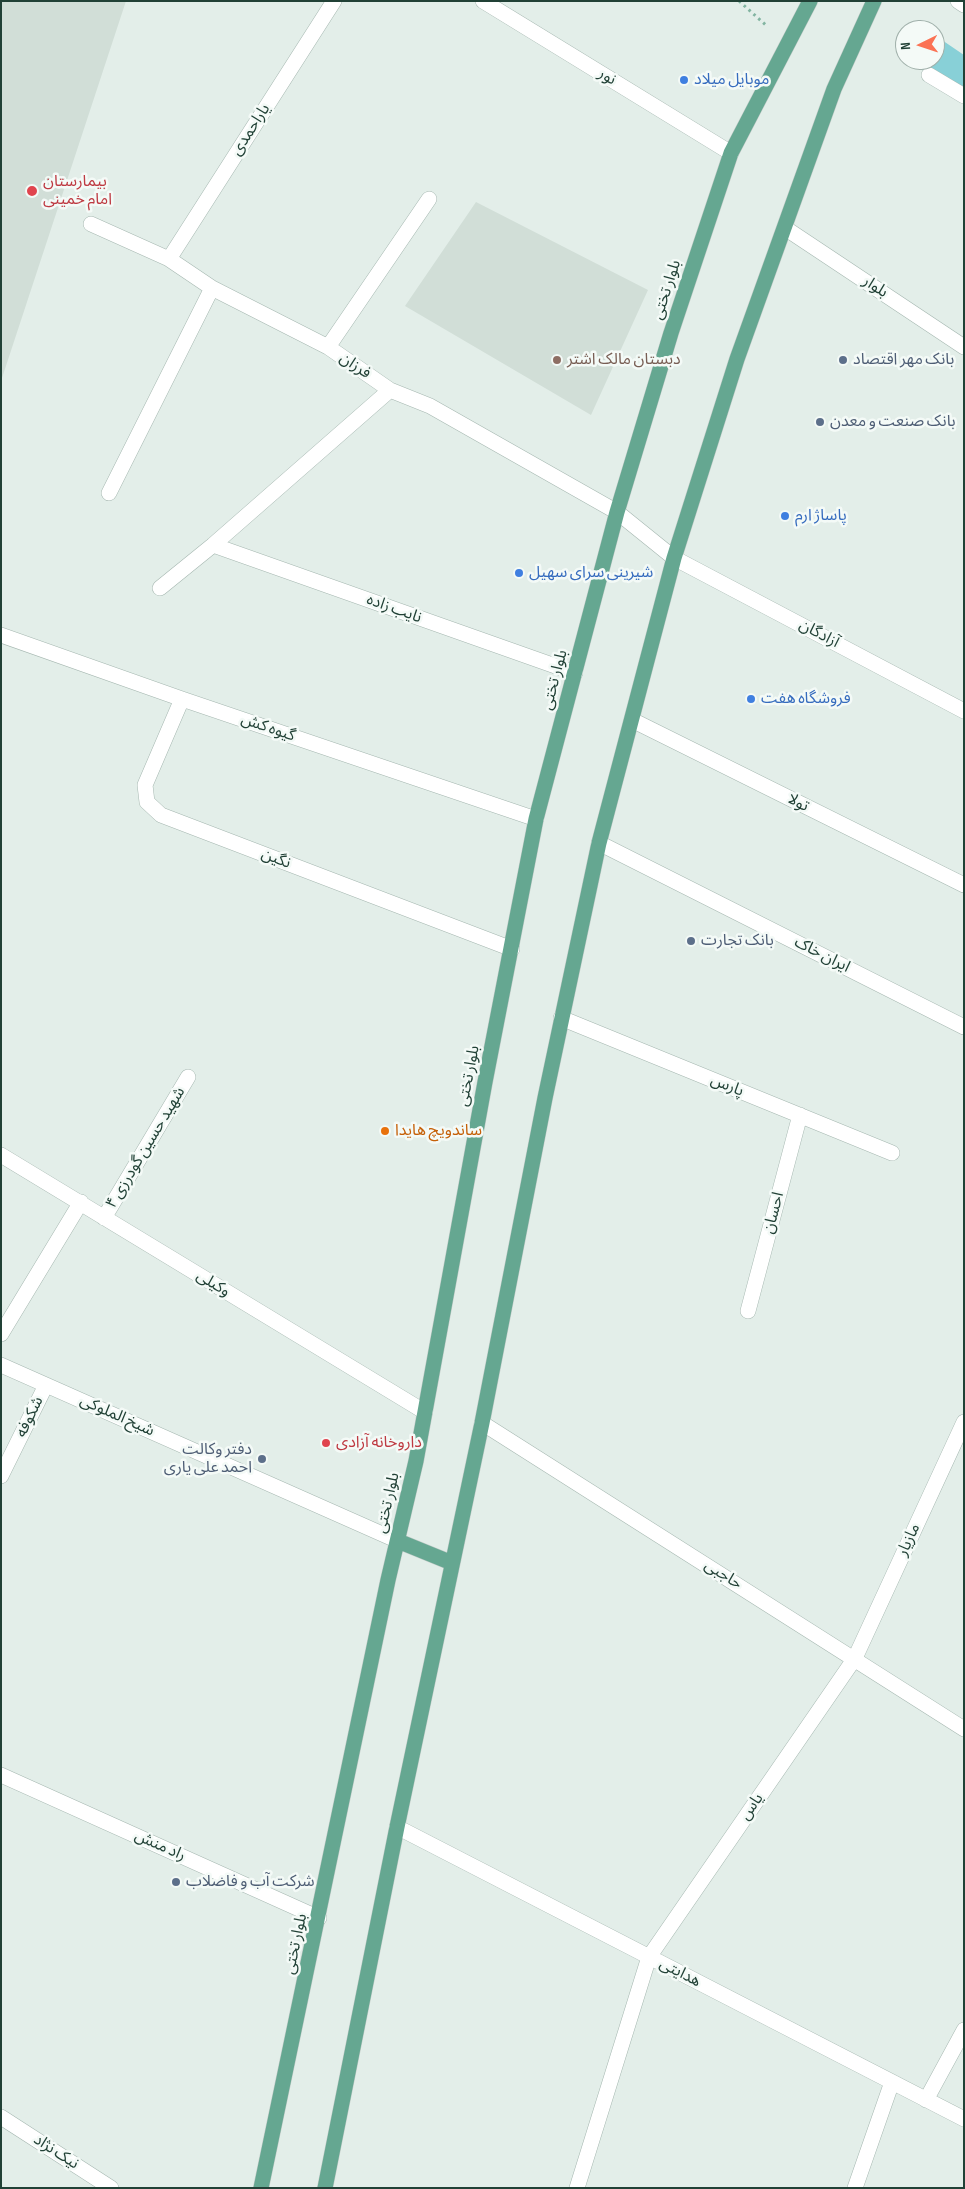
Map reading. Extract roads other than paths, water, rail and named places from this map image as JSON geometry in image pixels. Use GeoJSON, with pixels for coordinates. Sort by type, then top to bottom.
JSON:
{"type":"FeatureCollection","features":[{"type":"Feature","properties":{"kind":"main road","name":"بلوار تختی"},"geometry":{"type":"LineString","coordinates":[[261,2188],[425,1412],[485,1082],[536,819],[617,512],[671,333],[731,153],[786,43],[810,1]]}},
{"type":"Feature","properties":{"kind":"main road"},"geometry":{"type":"LineString","coordinates":[[325,2188],[397,1827],[482,1423],[561,1018],[599,843],[674,558],[736,359],[834,89],[874,1]]}},
{"type":"Feature","properties":{"kind":"main road"},"geometry":{"type":"LineString","coordinates":[[398,1541],[452,1564]]}},
{"type":"Feature","properties":{"kind":"street","name":"یاراحمدی"},"geometry":{"type":"LineString","coordinates":[[169,259],[334,1]]}},
{"type":"Feature","properties":{"kind":"street","name":"نور"},"geometry":{"type":"LineString","coordinates":[[482,1],[731,153]]}},
{"type":"Feature","properties":{"kind":"street"},"geometry":{"type":"LineString","coordinates":[[958,1],[964,5]]}},
{"type":"Feature","properties":{"kind":"street"},"geometry":{"type":"LineString","coordinates":[[929,75],[964,96]]}},
{"type":"Feature","properties":{"kind":"street"},"geometry":{"type":"LineString","coordinates":[[328,347],[429,199]]}},
{"type":"Feature","properties":{"kind":"street","name":"فرزان"},"geometry":{"type":"LineString","coordinates":[[91,224],[169,259],[212,288],[328,347],[390,390],[430,406],[617,512]]}},
{"type":"Feature","properties":{"kind":"street","name":"بلوار"},"geometry":{"type":"LineString","coordinates":[[785,228],[964,347]]}},
{"type":"Feature","properties":{"kind":"street"},"geometry":{"type":"LineString","coordinates":[[109,493],[212,288]]}},
{"type":"Feature","properties":{"kind":"street"},"geometry":{"type":"LineString","coordinates":[[160,588],[213,545],[390,390]]}},
{"type":"Feature","properties":{"kind":"street","name":"آزادگان"},"geometry":{"type":"LineString","coordinates":[[617,512],[674,558],[964,711]]}},
{"type":"Feature","properties":{"kind":"street","name":"نایب زاده"},"geometry":{"type":"LineString","coordinates":[[213,545],[575,673]]}},
{"type":"Feature","properties":{"kind":"street","name":"گیوه کش"},"geometry":{"type":"LineString","coordinates":[[1,634],[182,699],[536,819]]}},
{"type":"Feature","properties":{"kind":"street","name":"نگین"},"geometry":{"type":"LineString","coordinates":[[182,699],[145,785],[148,802],[161,815],[512,949]]}},
{"type":"Feature","properties":{"kind":"street","name":"تولا"},"geometry":{"type":"LineString","coordinates":[[632,720],[964,885]]}},
{"type":"Feature","properties":{"kind":"street","name":"ایران خاک"},"geometry":{"type":"LineString","coordinates":[[599,843],[964,1027]]}},
{"type":"Feature","properties":{"kind":"street","name":"پارس"},"geometry":{"type":"LineString","coordinates":[[561,1018],[892,1153]]}},
{"type":"Feature","properties":{"kind":"street","name":"شهید حسین گودرزی ۴"},"geometry":{"type":"LineString","coordinates":[[104,1218],[188,1077]]}},
{"type":"Feature","properties":{"kind":"street","name":"احسان"},"geometry":{"type":"LineString","coordinates":[[748,1312],[800,1115]]}},
{"type":"Feature","properties":{"kind":"street","name":"وکیلی"},"geometry":{"type":"LineString","coordinates":[[1,1155],[425,1412]]}},
{"type":"Feature","properties":{"kind":"street"},"geometry":{"type":"LineString","coordinates":[[1,1334],[81,1202]]}},
{"type":"Feature","properties":{"kind":"street","name":"شیخ الملوکی"},"geometry":{"type":"LineString","coordinates":[[1,1365],[398,1541]]}},
{"type":"Feature","properties":{"kind":"street","name":"شکوفه"},"geometry":{"type":"LineString","coordinates":[[1,1476],[46,1385]]}},
{"type":"Feature","properties":{"kind":"street","name":"مازیار"},"geometry":{"type":"LineString","coordinates":[[855,1658],[964,1422]]}},
{"type":"Feature","properties":{"kind":"street","name":"حاجبی"},"geometry":{"type":"LineString","coordinates":[[482,1423],[855,1658],[964,1729]]}},
{"type":"Feature","properties":{"kind":"street","name":"یاس"},"geometry":{"type":"LineString","coordinates":[[577,2188],[648,1957],[855,1658]]}},
{"type":"Feature","properties":{"kind":"street","name":"راد منش"},"geometry":{"type":"LineString","coordinates":[[1,1775],[319,1918]]}},
{"type":"Feature","properties":{"kind":"street","name":"هدایتی"},"geometry":{"type":"LineString","coordinates":[[397,1827],[964,2119]]}},
{"type":"Feature","properties":{"kind":"street"},"geometry":{"type":"LineString","coordinates":[[926,2100],[964,2030]]}},
{"type":"Feature","properties":{"kind":"street"},"geometry":{"type":"LineString","coordinates":[[855,2188],[892,2082]]}},
{"type":"Feature","properties":{"kind":"street","name":"نیک نژاد"},"geometry":{"type":"LineString","coordinates":[[1,2117],[111,2188]]}},
{"type":"Feature","properties":{"kind":"waterway"},"geometry":{"type":"LineString","coordinates":[[945,64],[964,77]]}},
{"type":"Feature","properties":{"kind":"place","name":"موبایل میلاد"},"geometry":{"type":"Point","coordinates":[684,80]}},
{"type":"Feature","properties":{"kind":"place","name":"بیمارستان امام خمینی"},"geometry":{"type":"Point","coordinates":[32,191]}},
{"type":"Feature","properties":{"kind":"place","name":"دبستان مالک اشتر"},"geometry":{"type":"Point","coordinates":[557,360]}},
{"type":"Feature","properties":{"kind":"place","name":"بانک مهر اقتصاد"},"geometry":{"type":"Point","coordinates":[843,360]}},
{"type":"Feature","properties":{"kind":"place","name":"بانک صنعت و معدن"},"geometry":{"type":"Point","coordinates":[820,422]}},
{"type":"Feature","properties":{"kind":"place","name":"پاساژ ارم"},"geometry":{"type":"Point","coordinates":[785,516]}},
{"type":"Feature","properties":{"kind":"place","name":"شیرینی سرای سهیل"},"geometry":{"type":"Point","coordinates":[519,573]}},
{"type":"Feature","properties":{"kind":"place","name":"فروشگاه هفت"},"geometry":{"type":"Point","coordinates":[751,699]}},
{"type":"Feature","properties":{"kind":"place","name":"بانک تجارت"},"geometry":{"type":"Point","coordinates":[691,941]}},
{"type":"Feature","properties":{"kind":"place","name":"ساندویچ هایدا"},"geometry":{"type":"Point","coordinates":[385,1131]}},
{"type":"Feature","properties":{"kind":"place","name":"داروخانه آزادی"},"geometry":{"type":"Point","coordinates":[326,1443]}},
{"type":"Feature","properties":{"kind":"place","name":"دفتر وکالت احمد علی یاری"},"geometry":{"type":"Point","coordinates":[262,1459]}},
{"type":"Feature","properties":{"kind":"place","name":"شرکت آب و فاضلاب"},"geometry":{"type":"Point","coordinates":[176,1882]}}]}
